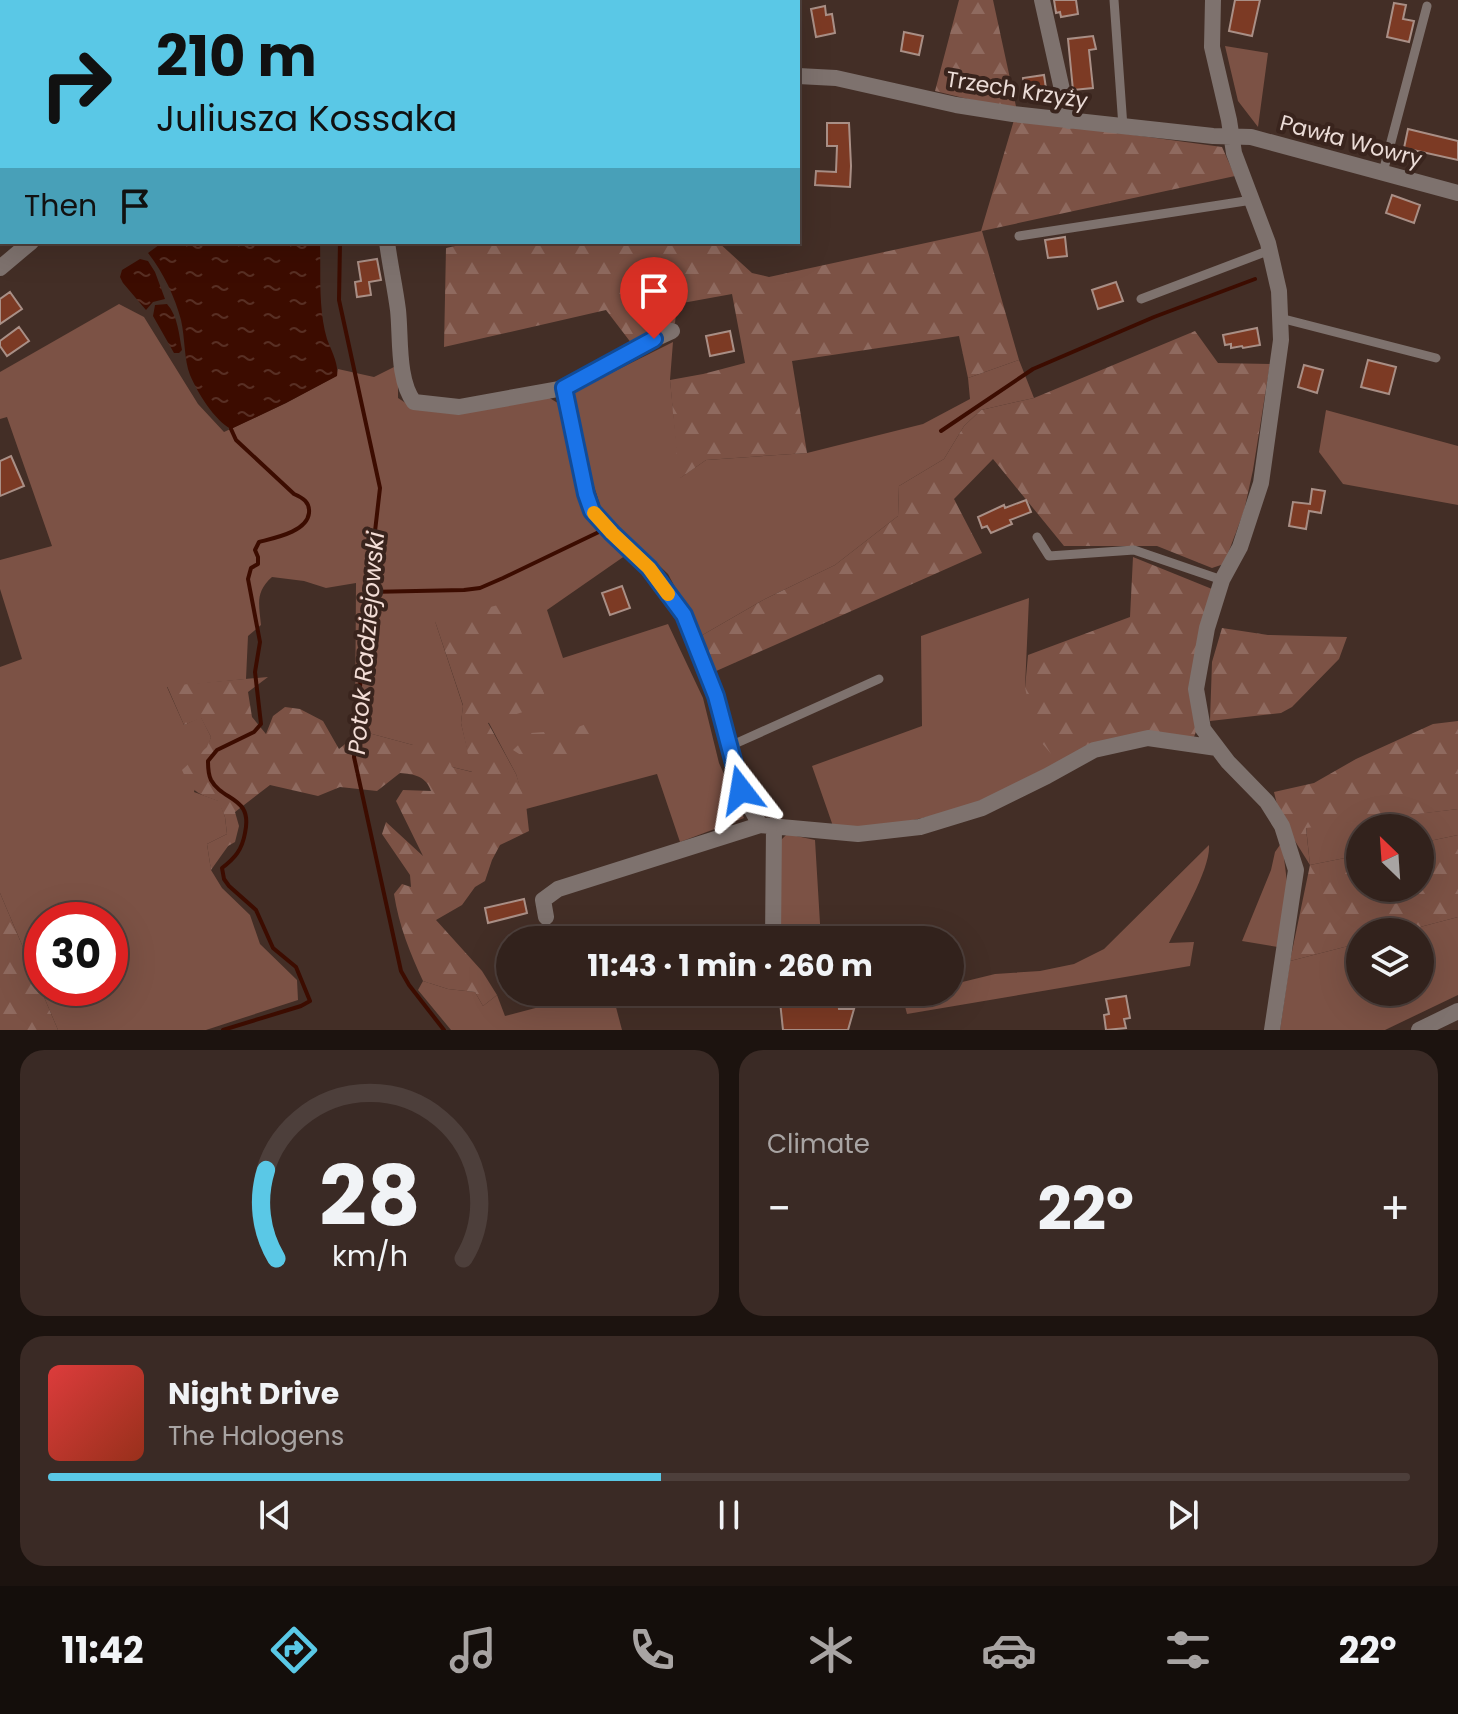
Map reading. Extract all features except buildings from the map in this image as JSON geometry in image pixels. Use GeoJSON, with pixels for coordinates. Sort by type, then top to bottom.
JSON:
{"type":"FeatureCollection","features":[{"type":"Feature","properties":{"kind":"street"},"geometry":{"type":"LineString","coordinates":[[1042,0],[1069,121]]}},
{"type":"Feature","properties":{"kind":"street"},"geometry":{"type":"LineString","coordinates":[[1213,0],[1212,47],[1234,153],[1270,250],[1279,291],[1281,340],[1261,483],[1240,547],[1222,580],[1207,628],[1196,689],[1203,729],[1228,762],[1267,802],[1282,826],[1296,870],[1272,1030]]}},
{"type":"Feature","properties":{"kind":"street","name":"Trzech Krzyży"},"geometry":{"type":"LineString","coordinates":[[800,76],[836,78],[956,105],[1069,121],[1232,137]]}},
{"type":"Feature","properties":{"kind":"street","name":"Pawła Wowry"},"geometry":{"type":"LineString","coordinates":[[1232,137],[1251,137],[1458,193]]}},
{"type":"Feature","properties":{"kind":"street"},"geometry":{"type":"LineString","coordinates":[[0,268],[29,244]]}},
{"type":"Feature","properties":{"kind":"street"},"geometry":{"type":"LineString","coordinates":[[387,244],[398,310],[404,378],[407,393],[414,402],[459,407],[564,388],[672,331]]}},
{"type":"Feature","properties":{"kind":"street"},"geometry":{"type":"LineString","coordinates":[[564,388],[592,511],[649,568],[684,615],[716,696],[741,790],[767,825],[772,926]]}},
{"type":"Feature","properties":{"kind":"street"},"geometry":{"type":"LineString","coordinates":[[546,917],[543,900],[558,889],[767,825],[858,834],[920,827],[982,808],[1094,750],[1148,738],[1217,748]]}},
{"type":"Feature","properties":{"kind":"street"},"geometry":{"type":"LineString","coordinates":[[1419,1030],[1458,1011]]}},
{"type":"Feature","properties":{"kind":"lane"},"geometry":{"type":"LineString","coordinates":[[1114,0],[1123,127]]}},
{"type":"Feature","properties":{"kind":"lane"},"geometry":{"type":"LineString","coordinates":[[1383,172],[1427,6]]}},
{"type":"Feature","properties":{"kind":"lane"},"geometry":{"type":"LineString","coordinates":[[1019,236],[1252,200]]}},
{"type":"Feature","properties":{"kind":"lane"},"geometry":{"type":"LineString","coordinates":[[1141,299],[1270,250]]}},
{"type":"Feature","properties":{"kind":"lane"},"geometry":{"type":"LineString","coordinates":[[1280,318],[1436,358]]}},
{"type":"Feature","properties":{"kind":"lane"},"geometry":{"type":"LineString","coordinates":[[1037,537],[1049,556],[1134,550],[1222,580]]}},
{"type":"Feature","properties":{"kind":"lane"},"geometry":{"type":"LineString","coordinates":[[730,746],[879,679]]}},
{"type":"Feature","properties":{"kind":"green space"},"geometry":{"type":"Polygon","coordinates":[[[959,0],[993,0],[1017,111],[935,91],[959,0]]]}},
{"type":"Feature","properties":{"kind":"green space"},"geometry":{"type":"Polygon","coordinates":[[[1225,46],[1268,53],[1258,127],[1238,101],[1225,46]]]}},
{"type":"Feature","properties":{"kind":"green space"},"geometry":{"type":"Polygon","coordinates":[[[1014,120],[1222,147],[1235,176],[982,231],[1019,360],[968,378],[959,336],[792,361],[807,453],[706,460],[679,479],[670,380],[745,363],[732,294],[677,304],[675,323],[635,348],[606,310],[444,347],[446,248],[465,244],[720,244],[752,273],[769,277],[981,231],[1014,120]]]}},
{"type":"Feature","properties":{"kind":"green space"},"geometry":{"type":"Polygon","coordinates":[[[119,304],[144,317],[198,404],[224,432],[336,376],[338,369],[374,377],[398,365],[398,398],[412,407],[548,397],[561,405],[584,508],[629,553],[547,610],[563,658],[668,624],[703,698],[719,763],[744,818],[680,842],[657,774],[526,809],[516,774],[435,621],[463,706],[461,723],[473,772],[452,767],[413,745],[361,731],[355,735],[356,583],[326,588],[304,581],[272,577],[261,593],[261,625],[248,636],[246,679],[167,687],[184,725],[201,717],[211,737],[194,792],[219,801],[225,817],[227,834],[207,844],[211,870],[222,888],[250,915],[260,944],[297,980],[298,1000],[206,1030],[58,1030],[48,1006],[128,1006],[128,902],[24,902],[24,950],[0,893],[0,667],[22,659],[0,589],[0,560],[52,546],[7,417],[0,419],[0,372],[119,304]]]}},
{"type":"Feature","properties":{"kind":"green space"},"geometry":{"type":"Polygon","coordinates":[[[1195,331],[1218,363],[1270,364],[1244,511],[1224,564],[1212,568],[1157,546],[1064,546],[993,459],[954,499],[982,553],[714,672],[699,637],[765,599],[835,565],[898,516],[899,486],[944,459],[964,426],[981,410],[1034,398],[1195,331]]]}},
{"type":"Feature","properties":{"kind":"green space"},"geometry":{"type":"Polygon","coordinates":[[[673,342],[670,380],[680,478],[706,460],[807,453],[923,424],[970,399],[968,378],[1019,360],[1034,398],[981,410],[964,426],[944,459],[899,486],[898,516],[835,565],[765,599],[699,637],[668,574],[602,511],[591,477],[573,392],[673,342]]]}},
{"type":"Feature","properties":{"kind":"green space"},"geometry":{"type":"Polygon","coordinates":[[[1326,410],[1458,446],[1458,505],[1343,484],[1319,452],[1326,410]]]}},
{"type":"Feature","properties":{"kind":"green space"},"geometry":{"type":"Polygon","coordinates":[[[1133,557],[1212,589],[1198,726],[1194,737],[1148,734],[1059,763],[1041,742],[1032,716],[1025,688],[1028,655],[1130,617],[1133,557]]]}},
{"type":"Feature","properties":{"kind":"green space"},"geometry":{"type":"Polygon","coordinates":[[[1029,598],[1025,688],[1059,763],[996,794],[958,808],[887,825],[834,829],[812,766],[922,726],[921,636],[1029,598]]]}},
{"type":"Feature","properties":{"kind":"green space"},"geometry":{"type":"Polygon","coordinates":[[[510,602],[548,704],[488,723],[516,774],[526,804],[529,831],[500,845],[485,881],[475,887],[462,905],[436,920],[482,971],[496,993],[483,1006],[475,992],[448,989],[423,981],[399,917],[394,894],[402,884],[411,887],[410,875],[382,834],[386,822],[423,856],[396,801],[403,790],[431,791],[426,782],[415,775],[400,773],[377,791],[340,787],[318,796],[270,785],[235,812],[239,826],[235,842],[228,846],[211,870],[207,844],[227,834],[225,817],[218,801],[196,791],[182,770],[207,747],[211,737],[201,718],[184,725],[167,686],[268,677],[248,692],[252,717],[266,734],[273,716],[285,707],[300,709],[323,721],[339,749],[361,731],[413,745],[417,721],[434,719],[452,767],[472,772],[461,723],[463,705],[435,621],[510,602]]]}},
{"type":"Feature","properties":{"kind":"green space"},"geometry":{"type":"Polygon","coordinates":[[[1222,628],[1268,635],[1347,637],[1339,659],[1292,707],[1281,713],[1210,721],[1212,662],[1222,628]]]}},
{"type":"Feature","properties":{"kind":"green space"},"geometry":{"type":"Polygon","coordinates":[[[610,715],[608,731],[580,755],[555,764],[530,761],[513,750],[531,733],[570,730],[610,715]]]}},
{"type":"Feature","properties":{"kind":"green space"},"geometry":{"type":"Polygon","coordinates":[[[1458,721],[1458,809],[1418,814],[1346,814],[1346,823],[1306,828],[1310,865],[1280,817],[1274,792],[1314,783],[1356,759],[1433,724],[1458,721]]]}},
{"type":"Feature","properties":{"kind":"green space"},"geometry":{"type":"Polygon","coordinates":[[[1458,809],[1458,835],[1434,840],[1434,814],[1416,814],[1458,809]]]}},
{"type":"Feature","properties":{"kind":"green space"},"geometry":{"type":"Polygon","coordinates":[[[1346,822],[1346,858],[1310,865],[1306,827],[1346,822]]]}},
{"type":"Feature","properties":{"kind":"green space"},"geometry":{"type":"Polygon","coordinates":[[[787,834],[815,840],[820,926],[780,926],[780,841],[787,834]]]}},
{"type":"Feature","properties":{"kind":"green space"},"geometry":{"type":"Polygon","coordinates":[[[1458,835],[1458,917],[1434,923],[1434,918],[1346,918],[1346,947],[1290,961],[1310,865],[1346,858],[1346,902],[1434,902],[1434,840],[1458,835]]]}},
{"type":"Feature","properties":{"kind":"green space"},"geometry":{"type":"Polygon","coordinates":[[[1282,842],[1287,882],[1278,947],[1242,941],[1271,870],[1275,852],[1282,842]]]}},
{"type":"Feature","properties":{"kind":"green space"},"geometry":{"type":"Polygon","coordinates":[[[1209,845],[1200,880],[1169,943],[1194,942],[1190,966],[964,1004],[964,982],[995,974],[1040,971],[1074,964],[1104,949],[1209,845]]]}},
{"type":"Feature","properties":{"kind":"green space"},"geometry":{"type":"Polygon","coordinates":[[[0,893],[24,950],[24,1006],[48,1006],[58,1030],[0,1030],[0,893]]]}},
{"type":"Feature","properties":{"kind":"green space"},"geometry":{"type":"Polygon","coordinates":[[[1458,917],[1458,995],[1385,1030],[1280,1030],[1290,961],[1346,947],[1346,1006],[1434,1006],[1434,923],[1458,917]]]}},
{"type":"Feature","properties":{"kind":"green space"},"geometry":{"type":"Polygon","coordinates":[[[423,981],[448,989],[475,992],[483,1006],[496,996],[496,1006],[501,1006],[505,1016],[543,1006],[616,1006],[622,1030],[451,1030],[418,990],[423,981]]]}},
{"type":"Feature","properties":{"kind":"green space"},"geometry":{"type":"Polygon","coordinates":[[[905,1006],[954,1006],[907,1014],[905,1006]]]}},
{"type":"Feature","properties":{"kind":"water"},"geometry":{"type":"Polygon","coordinates":[[[160,244],[320,244],[322,315],[337,376],[231,429],[207,405],[190,375],[178,311],[163,276],[148,253],[160,244]]]}},
{"type":"Feature","properties":{"kind":"water"},"geometry":{"type":"Polygon","coordinates":[[[140,259],[148,261],[155,272],[165,299],[153,302],[146,310],[120,277],[122,270],[140,259]]]}},
{"type":"Feature","properties":{"kind":"water"},"geometry":{"type":"Polygon","coordinates":[[[167,304],[178,326],[182,350],[179,353],[174,353],[153,316],[155,305],[167,304]]]}},
{"type":"Feature","properties":{"kind":"waterway","name":"Potok Radziejowski"},"geometry":{"type":"LineString","coordinates":[[340,244],[339,300],[380,488],[354,757],[401,971],[444,1030]]}},
{"type":"Feature","properties":{"kind":"waterway"},"geometry":{"type":"LineString","coordinates":[[941,431],[1033,369],[1154,317],[1255,279]]}},
{"type":"Feature","properties":{"kind":"waterway"},"geometry":{"type":"LineString","coordinates":[[223,1030],[310,1001],[296,967],[273,948],[256,910],[224,879],[222,868],[234,857],[244,839],[245,812],[236,801],[216,787],[208,771],[208,761],[217,750],[254,732],[261,724],[255,672],[260,642],[248,579],[251,568],[258,564],[255,550],[259,542],[281,536],[302,525],[309,513],[305,501],[236,440],[231,429]]}},
{"type":"Feature","properties":{"kind":"waterway"},"geometry":{"type":"LineString","coordinates":[[368,592],[480,588],[603,530]]}},
{"type":"Feature","properties":{"kind":"slow traffic"},"geometry":{"type":"LineString","coordinates":[[594,513],[649,568],[668,594]]}},
{"type":"Feature","properties":{"kind":"route"},"geometry":{"type":"LineString","coordinates":[[654,339],[564,388],[592,511],[649,568],[684,615],[716,696],[741,790]]}}]}
